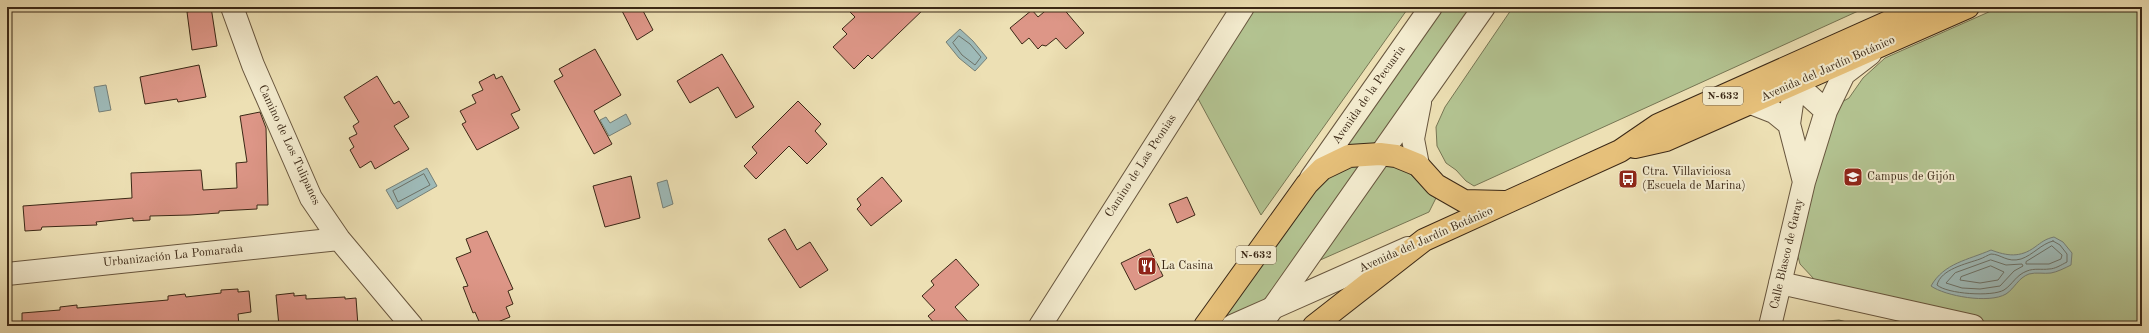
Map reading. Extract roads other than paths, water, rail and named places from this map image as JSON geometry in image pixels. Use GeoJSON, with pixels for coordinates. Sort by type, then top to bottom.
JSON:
{"type":"FeatureCollection","features":[{"type":"Feature","properties":{"kind":"highway","name":"Avenida del Jardín Botánico"},"geometry":{"type":"LineString","coordinates":[[1424,240],[1620,151],[1658,125],[1922,7]]}},
{"type":"Feature","properties":{"kind":"highway","name":"Avenida del Jardín Botánico"},"geometry":{"type":"LineString","coordinates":[[1620,151],[1666,140],[1968,7]]}},
{"type":"Feature","properties":{"kind":"highway","name":"Avenida de la Pecuaria"},"geometry":{"type":"LineString","coordinates":[[1205,326],[1307,184],[1322,169],[1349,156],[1380,154],[1396,156],[1418,164],[1436,185],[1464,201],[1509,202]]}},
{"type":"Feature","properties":{"kind":"highway","name":"N-632"},"geometry":{"type":"LineString","coordinates":[[1314,326],[1424,240]]}},
{"type":"Feature","properties":{"kind":"street","name":"Camino de Los Tulipanes"},"geometry":{"type":"LineString","coordinates":[[232,7],[254,66],[311,198],[339,239],[412,326]]}},
{"type":"Feature","properties":{"kind":"street","name":"Camino de Las Peonias"},"geometry":{"type":"LineString","coordinates":[[1040,326],[1242,7]]}},
{"type":"Feature","properties":{"kind":"street","name":"Avenida de la Pecuaria"},"geometry":{"type":"LineString","coordinates":[[1307,184],[1431,7]]}},
{"type":"Feature","properties":{"kind":"street","name":"Avenida de la Pecuaria"},"geometry":{"type":"LineString","coordinates":[[1266,318],[1484,7]]}},
{"type":"Feature","properties":{"kind":"street","name":"Calle Blasco de Garay"},"geometry":{"type":"LineString","coordinates":[[1770,326],[1804,182],[1826,111],[1844,74],[1879,47]]}},
{"type":"Feature","properties":{"kind":"street"},"geometry":{"type":"LineString","coordinates":[[1795,83],[1830,48]]}},
{"type":"Feature","properties":{"kind":"street"},"geometry":{"type":"LineString","coordinates":[[1767,76],[1786,79],[1795,83],[1826,111]]}},
{"type":"Feature","properties":{"kind":"street","name":"Calle Blasco de Garay"},"geometry":{"type":"LineString","coordinates":[[1795,83],[1789,124],[1804,182]]}},
{"type":"Feature","properties":{"kind":"street","name":"Avenida de la Pecuaria"},"geometry":{"type":"LineString","coordinates":[[1418,164],[1413,139],[1421,98]]}},
{"type":"Feature","properties":{"kind":"street"},"geometry":{"type":"LineString","coordinates":[[1751,103],[1774,112],[1789,124]]}},
{"type":"Feature","properties":{"kind":"street","name":"Urbanización La Pomarada"},"geometry":{"type":"LineString","coordinates":[[7,274],[339,239]]}},
{"type":"Feature","properties":{"kind":"street","name":"Avenida del Jardín Botánico"},"geometry":{"type":"LineString","coordinates":[[1232,326],[1266,318],[1424,240]]}},
{"type":"Feature","properties":{"kind":"street"},"geometry":{"type":"LineString","coordinates":[[1780,283],[1973,326]]}},
{"type":"Feature","properties":{"kind":"water"},"geometry":{"type":"Polygon","coordinates":[[[960,29],[973,41],[987,58],[975,71],[959,58],[946,42],[960,29]]]}},
{"type":"Feature","properties":{"kind":"water"},"geometry":{"type":"Polygon","coordinates":[[[106,85],[111,110],[99,112],[94,87],[106,85]]]}},
{"type":"Feature","properties":{"kind":"water"},"geometry":{"type":"Polygon","coordinates":[[[626,114],[631,124],[609,136],[600,120],[606,117],[610,123],[626,114]]]}},
{"type":"Feature","properties":{"kind":"water"},"geometry":{"type":"Polygon","coordinates":[[[427,168],[437,186],[397,209],[386,190],[427,168]]]}},
{"type":"Feature","properties":{"kind":"water"},"geometry":{"type":"Polygon","coordinates":[[[667,180],[673,204],[663,208],[657,183],[667,180]]]}},
{"type":"Feature","properties":{"kind":"water"},"geometry":{"type":"Polygon","coordinates":[[[2054,237],[2063,242],[2072,253],[2071,265],[2051,273],[2029,274],[2022,278],[2006,294],[1989,298],[1967,298],[1946,293],[1931,286],[1936,278],[1957,263],[1991,250],[2008,255],[2024,253],[2054,237]]]}},
{"type":"Feature","properties":{"kind":"place","name":"Campus de Gijón"},"geometry":{"type":"Point","coordinates":[1853,177]}},
{"type":"Feature","properties":{"kind":"place","name":"Ctra. Villaviciosa (Escuela de Marina)"},"geometry":{"type":"Point","coordinates":[1628,179]}},
{"type":"Feature","properties":{"kind":"place","name":"La Casina"},"geometry":{"type":"Point","coordinates":[1147,266]}}]}
